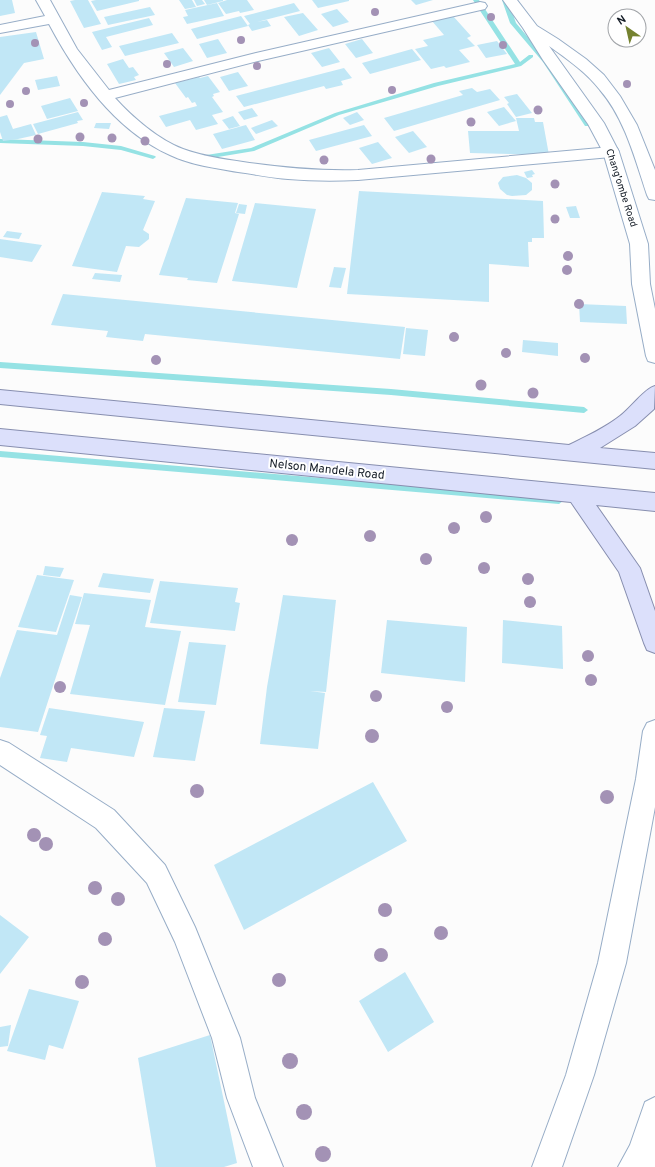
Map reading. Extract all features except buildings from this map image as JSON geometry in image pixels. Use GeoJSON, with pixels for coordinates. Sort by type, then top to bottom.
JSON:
{"type":"FeatureCollection","features":[{"type":"Feature","properties":{"kind":"main road"},"geometry":{"type":"LineString","coordinates":[[571,452],[600,439],[629,420],[648,403],[655,393]]}},
{"type":"Feature","properties":{"kind":"main road"},"geometry":{"type":"LineString","coordinates":[[0,397],[571,452],[655,462]]}},
{"type":"Feature","properties":{"kind":"main road","name":"Nelson Mandela Road"},"geometry":{"type":"LineString","coordinates":[[0,437],[655,502]]}},
{"type":"Feature","properties":{"kind":"main road"},"geometry":{"type":"LineString","coordinates":[[578,495],[629,568],[655,643]]}},
{"type":"Feature","properties":{"kind":"street"},"geometry":{"type":"LineString","coordinates":[[43,0],[70,50],[119,112],[145,134],[176,152],[208,162],[287,174],[324,176],[358,175],[611,152]]}},
{"type":"Feature","properties":{"kind":"street","name":"Chang'ombe Road"},"geometry":{"type":"LineString","coordinates":[[510,0],[530,27],[548,57],[596,123],[611,152],[639,244],[641,284],[655,356]]}},
{"type":"Feature","properties":{"kind":"street"},"geometry":{"type":"LineString","coordinates":[[105,96],[256,57],[480,6]]}},
{"type":"Feature","properties":{"kind":"street"},"geometry":{"type":"LineString","coordinates":[[0,29],[53,19]]}},
{"type":"Feature","properties":{"kind":"street"},"geometry":{"type":"LineString","coordinates":[[530,27],[573,56],[605,86],[625,116],[643,160],[655,195]]}},
{"type":"Feature","properties":{"kind":"street"},"geometry":{"type":"LineString","coordinates":[[547,1167],[580,1075],[612,963],[648,779],[655,731]]}},
{"type":"Feature","properties":{"kind":"street"},"geometry":{"type":"LineString","coordinates":[[0,751],[105,819],[156,874],[186,936],[226,1038],[241,1098],[268,1167]]}},
{"type":"Feature","properties":{"kind":"street"},"geometry":{"type":"LineString","coordinates":[[643,1161],[655,1112]]}},
{"type":"Feature","properties":{"kind":"waterway"},"geometry":{"type":"LineString","coordinates":[[476,0],[519,65]]}},
{"type":"Feature","properties":{"kind":"waterway"},"geometry":{"type":"LineString","coordinates":[[505,0],[513,23],[545,61],[587,125]]}},
{"type":"Feature","properties":{"kind":"waterway"},"geometry":{"type":"LineString","coordinates":[[519,65],[531,56]]}},
{"type":"Feature","properties":{"kind":"waterway"},"geometry":{"type":"LineString","coordinates":[[200,158],[252,150],[337,114],[436,84],[519,65]]}},
{"type":"Feature","properties":{"kind":"waterway"},"geometry":{"type":"LineString","coordinates":[[0,141],[83,144],[121,148],[153,157]]}},
{"type":"Feature","properties":{"kind":"waterway"},"geometry":{"type":"LineString","coordinates":[[0,365],[391,392],[584,410]]}},
{"type":"Feature","properties":{"kind":"waterway"},"geometry":{"type":"LineString","coordinates":[[0,454],[559,501]]}}]}
